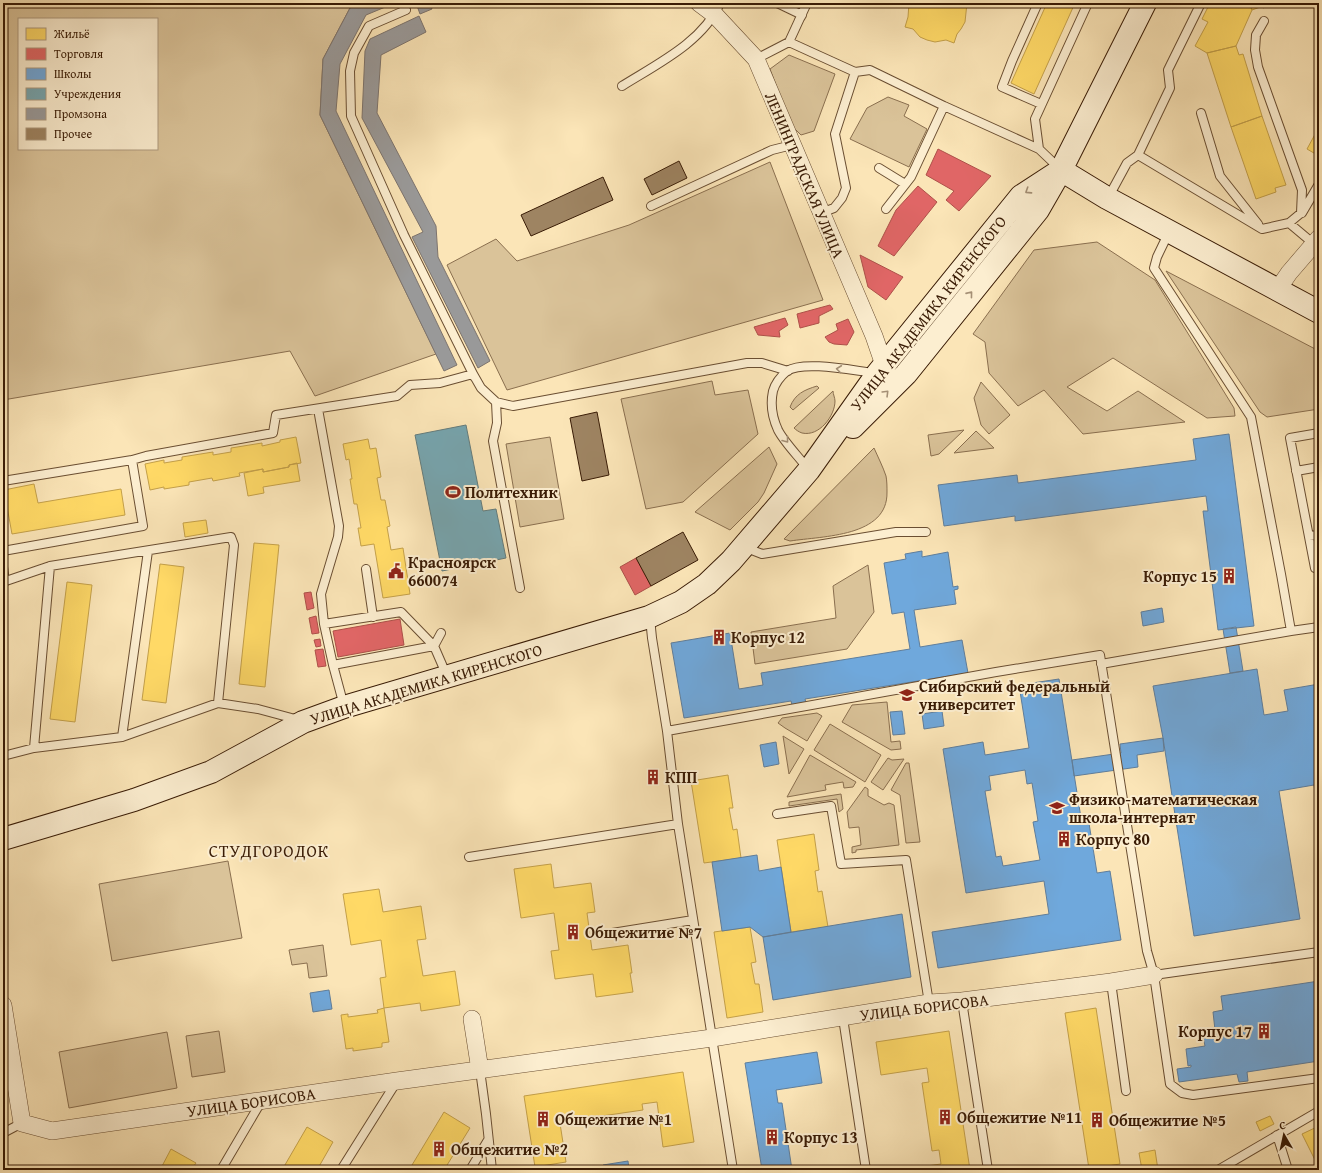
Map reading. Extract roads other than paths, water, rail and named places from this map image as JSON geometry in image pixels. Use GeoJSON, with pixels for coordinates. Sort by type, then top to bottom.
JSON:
{"type":"FeatureCollection","features":[{"type":"Feature","properties":{"kind":"main road","name":"УЛИЦА АКАДЕМИКА КИРЕНСКОГО"},"geometry":{"type":"LineString","coordinates":[[809,470],[906,374],[1038,210],[1061,170],[1141,4]]}},
{"type":"Feature","properties":{"kind":"main road","name":"УЛИЦА АКАДЕМИКА КИРЕНСКОГО"},"geometry":{"type":"LineString","coordinates":[[3,839],[134,800],[211,772],[303,722],[344,707],[650,617],[681,602],[707,584],[731,562],[809,470],[881,370],[1021,196],[1061,170]]}},
{"type":"Feature","properties":{"kind":"main road"},"geometry":{"type":"LineString","coordinates":[[1061,170],[1107,198],[1319,312]]}},
{"type":"Feature","properties":{"kind":"street","name":"ЛЕНИНГРАДСКАЯ УЛИЦА"},"geometry":{"type":"LineString","coordinates":[[700,3],[718,9],[756,59],[874,336],[881,370]]}},
{"type":"Feature","properties":{"kind":"street"},"geometry":{"type":"LineString","coordinates":[[1278,289],[1289,273],[1316,241]]}},
{"type":"Feature","properties":{"kind":"street","name":"УЛИЦА БОРИСОВА"},"geometry":{"type":"LineString","coordinates":[[22,1123],[52,1131],[261,1101],[321,1089],[397,1081],[712,1038],[929,1003],[962,1001],[1154,975]]}},
{"type":"Feature","properties":{"kind":"street"},"geometry":{"type":"LineString","coordinates":[[3,1005],[22,1123]]}},
{"type":"Feature","properties":{"kind":"street"},"geometry":{"type":"LineString","coordinates":[[472,1019],[480,1070]]}},
{"type":"Feature","properties":{"kind":"lane"},"geometry":{"type":"LineString","coordinates":[[777,3],[802,15]]}},
{"type":"Feature","properties":{"kind":"lane"},"geometry":{"type":"LineString","coordinates":[[756,59],[788,42],[807,3]]}},
{"type":"Feature","properties":{"kind":"lane"},"geometry":{"type":"LineString","coordinates":[[1038,3],[1002,87],[1041,104]]}},
{"type":"Feature","properties":{"kind":"lane"},"geometry":{"type":"LineString","coordinates":[[1039,149],[1034,119],[1088,3]]}},
{"type":"Feature","properties":{"kind":"lane"},"geometry":{"type":"LineString","coordinates":[[1107,198],[1127,163],[1138,155],[1170,88],[1168,70],[1201,3]]}},
{"type":"Feature","properties":{"kind":"lane"},"geometry":{"type":"LineString","coordinates":[[622,86],[692,41],[718,9]]}},
{"type":"Feature","properties":{"kind":"lane"},"geometry":{"type":"LineString","coordinates":[[406,10],[369,26],[354,52],[350,71],[351,116],[404,235],[473,374],[481,388],[496,402],[513,406],[747,363],[762,363],[788,371],[805,367],[820,366],[881,370]]}},
{"type":"Feature","properties":{"kind":"lane"},"geometry":{"type":"LineString","coordinates":[[1264,21],[1256,35],[1255,50],[1258,67],[1302,190],[1301,213]]}},
{"type":"Feature","properties":{"kind":"lane"},"geometry":{"type":"LineString","coordinates":[[788,42],[855,72],[870,70],[944,106],[1039,149],[1061,170]]}},
{"type":"Feature","properties":{"kind":"lane"},"geometry":{"type":"LineString","coordinates":[[820,212],[834,208],[842,198],[846,188],[835,134],[855,72]]}},
{"type":"Feature","properties":{"kind":"lane"},"geometry":{"type":"LineString","coordinates":[[886,208],[911,177],[944,106]]}},
{"type":"Feature","properties":{"kind":"lane"},"geometry":{"type":"LineString","coordinates":[[1201,113],[1220,176],[1262,229]]}},
{"type":"Feature","properties":{"kind":"lane"},"geometry":{"type":"LineString","coordinates":[[651,206],[772,150],[792,145]]}},
{"type":"Feature","properties":{"kind":"lane"},"geometry":{"type":"LineString","coordinates":[[1138,155],[1262,229],[1289,223],[1301,213],[1319,184]]}},
{"type":"Feature","properties":{"kind":"lane"},"geometry":{"type":"LineString","coordinates":[[879,168],[905,184]]}},
{"type":"Feature","properties":{"kind":"lane"},"geometry":{"type":"LineString","coordinates":[[1289,223],[1316,241]]}},
{"type":"Feature","properties":{"kind":"lane"},"geometry":{"type":"LineString","coordinates":[[1169,231],[1154,268],[1251,417],[1291,631]]}},
{"type":"Feature","properties":{"kind":"lane"},"geometry":{"type":"LineString","coordinates":[[788,371],[775,387],[770,402],[773,418],[779,431],[809,470]]}},
{"type":"Feature","properties":{"kind":"lane"},"geometry":{"type":"LineString","coordinates":[[3,481],[132,460],[146,456],[273,433],[276,415],[398,396],[410,385],[440,383],[473,374]]}},
{"type":"Feature","properties":{"kind":"lane"},"geometry":{"type":"LineString","coordinates":[[496,402],[497,422],[493,441],[520,588]]}},
{"type":"Feature","properties":{"kind":"lane"},"geometry":{"type":"LineString","coordinates":[[318,409],[339,526],[338,536],[320,594],[324,624],[344,707]]}},
{"type":"Feature","properties":{"kind":"lane"},"geometry":{"type":"LineString","coordinates":[[1319,433],[1290,438],[1315,568],[1319,568]]}},
{"type":"Feature","properties":{"kind":"lane"},"geometry":{"type":"LineString","coordinates":[[3,550],[143,526],[132,460]]}},
{"type":"Feature","properties":{"kind":"lane"},"geometry":{"type":"LineString","coordinates":[[1296,470],[1319,467]]}},
{"type":"Feature","properties":{"kind":"lane"},"geometry":{"type":"LineString","coordinates":[[744,547],[762,554],[896,532],[926,532]]}},
{"type":"Feature","properties":{"kind":"lane"},"geometry":{"type":"LineString","coordinates":[[1309,536],[1319,535]]}},
{"type":"Feature","properties":{"kind":"lane"},"geometry":{"type":"LineString","coordinates":[[3,567],[4,582],[50,566],[231,537],[234,545],[218,702]]}},
{"type":"Feature","properties":{"kind":"lane"},"geometry":{"type":"LineString","coordinates":[[122,737],[148,551]]}},
{"type":"Feature","properties":{"kind":"lane"},"geometry":{"type":"LineString","coordinates":[[34,748],[50,566]]}},
{"type":"Feature","properties":{"kind":"lane"},"geometry":{"type":"LineString","coordinates":[[366,569],[373,617]]}},
{"type":"Feature","properties":{"kind":"lane"},"geometry":{"type":"LineString","coordinates":[[324,624],[401,612],[434,646],[448,677]]}},
{"type":"Feature","properties":{"kind":"lane"},"geometry":{"type":"LineString","coordinates":[[650,617],[667,731],[678,824],[733,1170]]}},
{"type":"Feature","properties":{"kind":"lane"},"geometry":{"type":"LineString","coordinates":[[1101,664],[1319,627]]}},
{"type":"Feature","properties":{"kind":"lane"},"geometry":{"type":"LineString","coordinates":[[434,646],[441,632]]}},
{"type":"Feature","properties":{"kind":"lane"},"geometry":{"type":"LineString","coordinates":[[333,666],[434,646]]}},
{"type":"Feature","properties":{"kind":"lane"},"geometry":{"type":"LineString","coordinates":[[667,731],[996,672],[1100,656],[1146,952],[1154,975],[1170,1084],[1182,1093],[1193,1095],[1319,1078]]}},
{"type":"Feature","properties":{"kind":"lane"},"geometry":{"type":"LineString","coordinates":[[3,756],[34,748],[122,737],[218,702],[258,709],[303,722]]}},
{"type":"Feature","properties":{"kind":"lane"},"geometry":{"type":"LineString","coordinates":[[777,814],[831,806],[841,864],[906,860],[929,1003]]}},
{"type":"Feature","properties":{"kind":"lane"},"geometry":{"type":"LineString","coordinates":[[469,857],[678,824]]}},
{"type":"Feature","properties":{"kind":"lane"},"geometry":{"type":"LineString","coordinates":[[606,934],[693,920]]}},
{"type":"Feature","properties":{"kind":"lane"},"geometry":{"type":"LineString","coordinates":[[1154,975],[1319,952]]}},
{"type":"Feature","properties":{"kind":"lane"},"geometry":{"type":"LineString","coordinates":[[1111,982],[1126,1091]]}},
{"type":"Feature","properties":{"kind":"lane"},"geometry":{"type":"LineString","coordinates":[[962,1001],[988,1170]]}},
{"type":"Feature","properties":{"kind":"lane"},"geometry":{"type":"LineString","coordinates":[[843,1018],[866,1170]]}},
{"type":"Feature","properties":{"kind":"lane"},"geometry":{"type":"LineString","coordinates":[[480,1070],[492,1170]]}},
{"type":"Feature","properties":{"kind":"lane"},"geometry":{"type":"LineString","coordinates":[[340,1170],[397,1081]]}},
{"type":"Feature","properties":{"kind":"lane"},"geometry":{"type":"LineString","coordinates":[[221,1170],[261,1101]]}},
{"type":"Feature","properties":{"kind":"lane"},"geometry":{"type":"LineString","coordinates":[[1218,1170],[1319,1111]]}},
{"type":"Feature","properties":{"kind":"lane"},"geometry":{"type":"LineString","coordinates":[[3,1133],[22,1123]]}},
{"type":"Feature","properties":{"kind":"lane"},"geometry":{"type":"LineString","coordinates":[[1277,1135],[1288,1170]]}},
{"type":"Feature","properties":{"kind":"lane"},"geometry":{"type":"LineString","coordinates":[[470,1170],[488,1140]]}},
{"type":"Feature","properties":{"kind":"place","name":"Политехник"},"geometry":{"type":"Point","coordinates":[453,492]}},
{"type":"Feature","properties":{"kind":"place","name":"Красноярск 660074"},"geometry":{"type":"Point","coordinates":[396,571]}},
{"type":"Feature","properties":{"kind":"place","name":"Корпус 15"},"geometry":{"type":"Point","coordinates":[1229,576]}},
{"type":"Feature","properties":{"kind":"place","name":"Корпус 12"},"geometry":{"type":"Point","coordinates":[719,637]}},
{"type":"Feature","properties":{"kind":"place","name":"Сибирский федеральный университет"},"geometry":{"type":"Point","coordinates":[907,695]}},
{"type":"Feature","properties":{"kind":"place","name":"КПП"},"geometry":{"type":"Point","coordinates":[653,777]}},
{"type":"Feature","properties":{"kind":"place","name":"Физико-математическая школа-интернат"},"geometry":{"type":"Point","coordinates":[1057,808]}},
{"type":"Feature","properties":{"kind":"place","name":"Корпус 80"},"geometry":{"type":"Point","coordinates":[1064,839]}},
{"type":"Feature","properties":{"kind":"place","name":"Общежитие №7"},"geometry":{"type":"Point","coordinates":[573,932]}},
{"type":"Feature","properties":{"kind":"place","name":"Корпус 17"},"geometry":{"type":"Point","coordinates":[1264,1031]}},
{"type":"Feature","properties":{"kind":"place","name":"Общежитие №11"},"geometry":{"type":"Point","coordinates":[945,1117]}},
{"type":"Feature","properties":{"kind":"place","name":"Общежитие №1"},"geometry":{"type":"Point","coordinates":[543,1119]}},
{"type":"Feature","properties":{"kind":"place","name":"Общежитие №5"},"geometry":{"type":"Point","coordinates":[1097,1120]}},
{"type":"Feature","properties":{"kind":"place","name":"Корпус 13"},"geometry":{"type":"Point","coordinates":[772,1137]}},
{"type":"Feature","properties":{"kind":"place","name":"Общежитие №2"},"geometry":{"type":"Point","coordinates":[439,1149]}},
{"type":"Feature","properties":{"kind":"district","name":"СТУДГОРОДОК"},"geometry":{"type":"Point","coordinates":[269,851]}}]}
